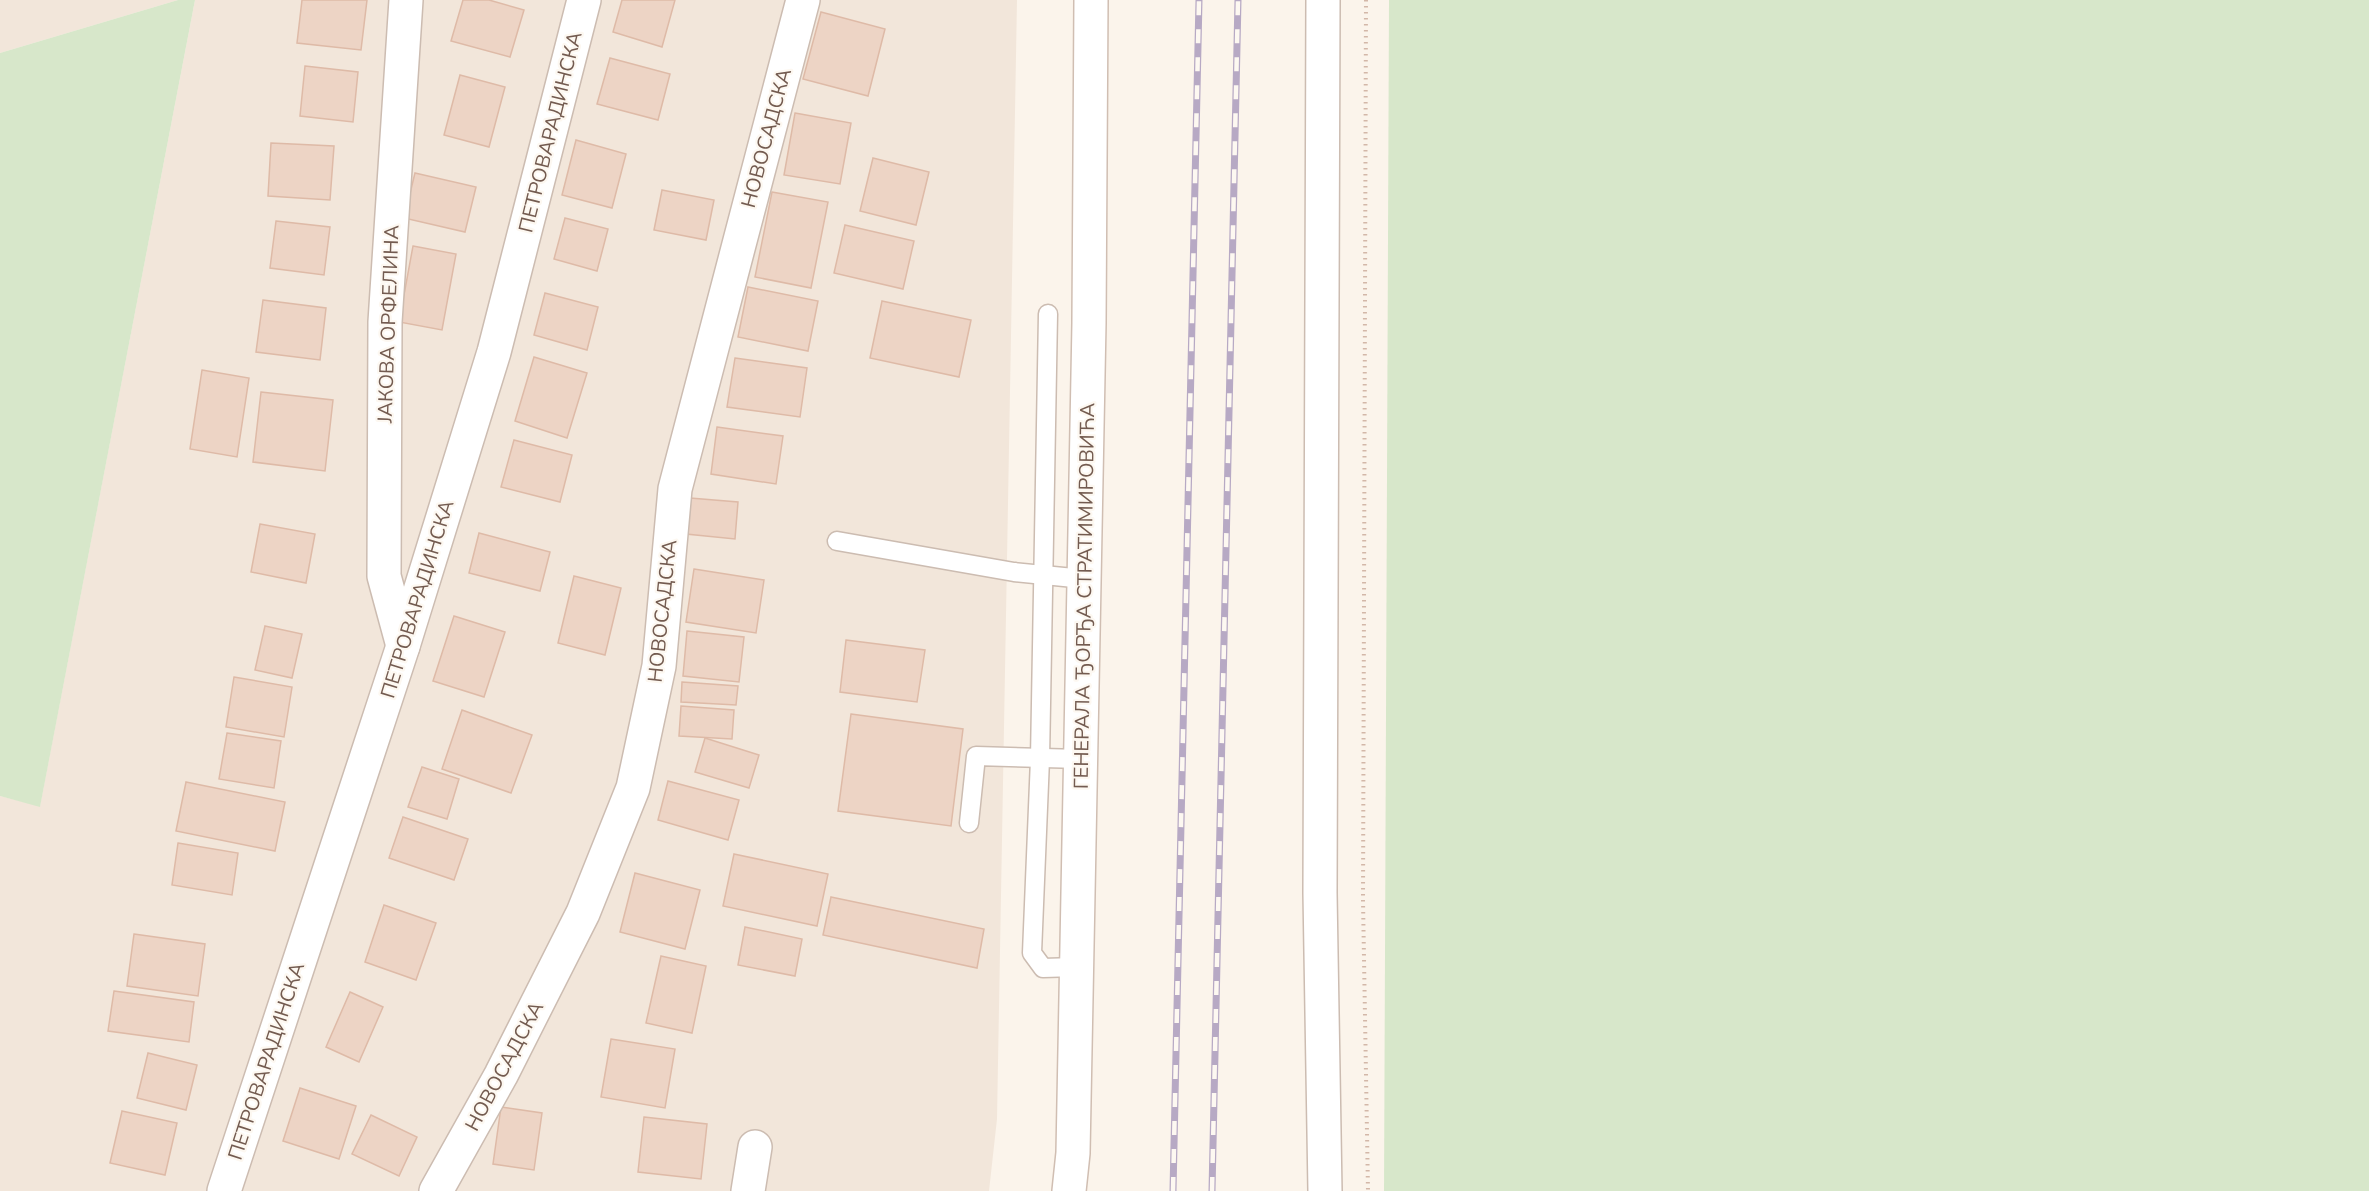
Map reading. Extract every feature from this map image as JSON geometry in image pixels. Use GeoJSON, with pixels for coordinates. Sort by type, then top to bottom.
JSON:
{"type":"FeatureCollection","features":[{"type":"Feature","properties":{"kind":"street","name":"ЈАКОВА ОРФЕЛИНА"},"geometry":{"type":"LineString","coordinates":[[403,646],[384,576],[385,322],[406,0]]}},
{"type":"Feature","properties":{"kind":"street","name":"ПЕТРОВАРАДИНСКА"},"geometry":{"type":"LineString","coordinates":[[224,1191],[403,646],[494,352],[584,0]]}},
{"type":"Feature","properties":{"kind":"street","name":"НОВОСАДСКА"},"geometry":{"type":"LineString","coordinates":[[436,1191],[501,1075],[583,913],[633,788],[659,666],[675,489],[803,0]]}},
{"type":"Feature","properties":{"kind":"street","name":"ГЕНЕРАЛА ЂОРЂА СТРАТИМИРОВИЋА"},"geometry":{"type":"LineString","coordinates":[[1070,1191],[1073,1153],[1089,323],[1091,0]]}},
{"type":"Feature","properties":{"kind":"street"},"geometry":{"type":"LineString","coordinates":[[1323,0],[1320,892],[1325,1191]]}},
{"type":"Feature","properties":{"kind":"street"},"geometry":{"type":"LineString","coordinates":[[748,1191],[755,1147]]}},
{"type":"Feature","properties":{"kind":"lane"},"geometry":{"type":"LineString","coordinates":[[1048,314],[1040,759],[1032,953],[1043,968],[1076,967]]}},
{"type":"Feature","properties":{"kind":"lane"},"geometry":{"type":"LineString","coordinates":[[837,542],[1043,575],[1084,579]]}},
{"type":"Feature","properties":{"kind":"lane"},"geometry":{"type":"LineString","coordinates":[[969,823],[976,756],[1080,759]]}},
{"type":"Feature","properties":{"kind":"path"},"geometry":{"type":"LineString","coordinates":[[1366,0],[1363,900],[1368,1191]]}},
{"type":"Feature","properties":{"kind":"shaded area"},"geometry":{"type":"Polygon","coordinates":[[[0,0],[178,0],[0,53],[0,0]]]}},
{"type":"Feature","properties":{"kind":"shaded area"},"geometry":{"type":"Polygon","coordinates":[[[195,0],[1017,0],[997,1119],[989,1191],[0,1191],[0,796],[40,806],[195,0]]]}},
{"type":"Feature","properties":{"kind":"green space"},"geometry":{"type":"Polygon","coordinates":[[[178,0],[195,0],[40,807],[0,796],[0,53],[178,0]]]}},
{"type":"Feature","properties":{"kind":"green space"},"geometry":{"type":"Polygon","coordinates":[[[1389,0],[2369,0],[2369,1191],[1384,1191],[1389,0]]]}},
{"type":"Feature","properties":{"kind":"building"},"geometry":{"type":"Polygon","coordinates":[[[302,0],[367,0],[361,50],[297,43],[302,0]]]}},
{"type":"Feature","properties":{"kind":"building"},"geometry":{"type":"Polygon","coordinates":[[[463,0],[489,0],[524,10],[510,57],[451,41],[463,0]]]}},
{"type":"Feature","properties":{"kind":"building"},"geometry":{"type":"Polygon","coordinates":[[[622,0],[675,0],[662,47],[613,32],[622,0]]]}},
{"type":"Feature","properties":{"kind":"building"},"geometry":{"type":"Polygon","coordinates":[[[821,12],[885,29],[868,96],[803,79],[821,12]]]}},
{"type":"Feature","properties":{"kind":"building"},"geometry":{"type":"Polygon","coordinates":[[[610,58],[670,74],[658,120],[597,104],[610,58]]]}},
{"type":"Feature","properties":{"kind":"building"},"geometry":{"type":"Polygon","coordinates":[[[305,66],[358,72],[353,122],[300,116],[305,66]]]}},
{"type":"Feature","properties":{"kind":"building"},"geometry":{"type":"Polygon","coordinates":[[[460,75],[505,87],[489,147],[444,135],[460,75]]]}},
{"type":"Feature","properties":{"kind":"building"},"geometry":{"type":"Polygon","coordinates":[[[795,113],[851,123],[840,184],[784,175],[795,113]]]}},
{"type":"Feature","properties":{"kind":"building"},"geometry":{"type":"Polygon","coordinates":[[[576,140],[626,154],[612,208],[562,195],[576,140]]]}},
{"type":"Feature","properties":{"kind":"building"},"geometry":{"type":"Polygon","coordinates":[[[271,143],[334,146],[330,200],[268,196],[271,143]]]}},
{"type":"Feature","properties":{"kind":"building"},"geometry":{"type":"Polygon","coordinates":[[[873,158],[929,172],[916,225],[860,211],[873,158]]]}},
{"type":"Feature","properties":{"kind":"building"},"geometry":{"type":"Polygon","coordinates":[[[415,173],[476,187],[465,232],[404,218],[415,173]]]}},
{"type":"Feature","properties":{"kind":"building"},"geometry":{"type":"Polygon","coordinates":[[[662,190],[714,200],[706,240],[654,230],[662,190]]]}},
{"type":"Feature","properties":{"kind":"building"},"geometry":{"type":"Polygon","coordinates":[[[772,192],[828,202],[811,288],[755,277],[772,192]]]}},
{"type":"Feature","properties":{"kind":"building"},"geometry":{"type":"Polygon","coordinates":[[[565,218],[608,229],[597,271],[554,259],[565,218]]]}},
{"type":"Feature","properties":{"kind":"building"},"geometry":{"type":"Polygon","coordinates":[[[276,221],[330,227],[324,275],[270,268],[276,221]]]}},
{"type":"Feature","properties":{"kind":"building"},"geometry":{"type":"Polygon","coordinates":[[[845,225],[914,241],[903,289],[834,273],[845,225]]]}},
{"type":"Feature","properties":{"kind":"building"},"geometry":{"type":"Polygon","coordinates":[[[413,246],[456,254],[442,330],[399,322],[413,246]]]}},
{"type":"Feature","properties":{"kind":"building"},"geometry":{"type":"Polygon","coordinates":[[[748,287],[818,301],[808,351],[738,337],[748,287]]]}},
{"type":"Feature","properties":{"kind":"building"},"geometry":{"type":"Polygon","coordinates":[[[545,293],[598,307],[587,350],[534,335],[545,293]]]}},
{"type":"Feature","properties":{"kind":"building"},"geometry":{"type":"Polygon","coordinates":[[[263,300],[326,308],[320,360],[256,352],[263,300]]]}},
{"type":"Feature","properties":{"kind":"building"},"geometry":{"type":"Polygon","coordinates":[[[882,301],[971,320],[959,377],[870,358],[882,301]]]}},
{"type":"Feature","properties":{"kind":"building"},"geometry":{"type":"Polygon","coordinates":[[[534,357],[587,373],[567,438],[515,421],[534,357]]]}},
{"type":"Feature","properties":{"kind":"building"},"geometry":{"type":"Polygon","coordinates":[[[735,358],[807,368],[800,417],[727,407],[735,358]]]}},
{"type":"Feature","properties":{"kind":"building"},"geometry":{"type":"Polygon","coordinates":[[[202,370],[249,378],[237,457],[190,449],[202,370]]]}},
{"type":"Feature","properties":{"kind":"building"},"geometry":{"type":"Polygon","coordinates":[[[261,392],[333,400],[325,471],[253,462],[261,392]]]}},
{"type":"Feature","properties":{"kind":"building"},"geometry":{"type":"Polygon","coordinates":[[[717,427],[783,436],[776,484],[711,474],[717,427]]]}},
{"type":"Feature","properties":{"kind":"building"},"geometry":{"type":"Polygon","coordinates":[[[514,440],[572,455],[560,502],[501,487],[514,440]]]}},
{"type":"Feature","properties":{"kind":"building"},"geometry":{"type":"Polygon","coordinates":[[[690,498],[738,502],[735,539],[686,534],[690,498]]]}},
{"type":"Feature","properties":{"kind":"building"},"geometry":{"type":"Polygon","coordinates":[[[260,524],[315,534],[306,583],[251,572],[260,524]]]}},
{"type":"Feature","properties":{"kind":"building"},"geometry":{"type":"Polygon","coordinates":[[[479,533],[550,552],[540,591],[469,573],[479,533]]]}},
{"type":"Feature","properties":{"kind":"building"},"geometry":{"type":"Polygon","coordinates":[[[694,569],[764,580],[756,633],[686,622],[694,569]]]}},
{"type":"Feature","properties":{"kind":"building"},"geometry":{"type":"Polygon","coordinates":[[[574,576],[621,588],[605,655],[558,643],[574,576]]]}},
{"type":"Feature","properties":{"kind":"building"},"geometry":{"type":"Polygon","coordinates":[[[454,616],[505,632],[484,697],[433,681],[454,616]]]}},
{"type":"Feature","properties":{"kind":"building"},"geometry":{"type":"Polygon","coordinates":[[[265,626],[302,634],[292,678],[255,670],[265,626]]]}},
{"type":"Feature","properties":{"kind":"building"},"geometry":{"type":"Polygon","coordinates":[[[687,631],[744,637],[739,682],[683,676],[687,631]]]}},
{"type":"Feature","properties":{"kind":"building"},"geometry":{"type":"Polygon","coordinates":[[[846,640],[925,650],[917,702],[840,692],[846,640]]]}},
{"type":"Feature","properties":{"kind":"building"},"geometry":{"type":"Polygon","coordinates":[[[234,677],[292,687],[284,737],[226,727],[234,677]]]}},
{"type":"Feature","properties":{"kind":"building"},"geometry":{"type":"Polygon","coordinates":[[[682,682],[738,686],[736,705],[681,702],[682,682]]]}},
{"type":"Feature","properties":{"kind":"building"},"geometry":{"type":"Polygon","coordinates":[[[681,706],[734,710],[732,739],[679,736],[681,706]]]}},
{"type":"Feature","properties":{"kind":"building"},"geometry":{"type":"Polygon","coordinates":[[[462,710],[532,735],[511,793],[442,769],[462,710]]]}},
{"type":"Feature","properties":{"kind":"building"},"geometry":{"type":"Polygon","coordinates":[[[851,714],[963,729],[951,826],[838,811],[851,714]]]}},
{"type":"Feature","properties":{"kind":"building"},"geometry":{"type":"Polygon","coordinates":[[[227,733],[281,741],[274,788],[219,779],[227,733]]]}},
{"type":"Feature","properties":{"kind":"building"},"geometry":{"type":"Polygon","coordinates":[[[705,738],[759,755],[749,788],[695,772],[705,738]]]}},
{"type":"Feature","properties":{"kind":"building"},"geometry":{"type":"Polygon","coordinates":[[[422,767],[459,779],[447,819],[408,807],[422,767]]]}},
{"type":"Feature","properties":{"kind":"building"},"geometry":{"type":"Polygon","coordinates":[[[668,781],[739,800],[728,840],[658,820],[668,781]]]}},
{"type":"Feature","properties":{"kind":"building"},"geometry":{"type":"Polygon","coordinates":[[[186,782],[285,802],[275,851],[176,831],[186,782]]]}},
{"type":"Feature","properties":{"kind":"building"},"geometry":{"type":"Polygon","coordinates":[[[403,817],[468,839],[454,880],[389,858],[403,817]]]}},
{"type":"Feature","properties":{"kind":"building"},"geometry":{"type":"Polygon","coordinates":[[[178,843],[238,853],[232,895],[172,885],[178,843]]]}},
{"type":"Feature","properties":{"kind":"building"},"geometry":{"type":"Polygon","coordinates":[[[734,854],[828,874],[817,926],[723,906],[734,854]]]}},
{"type":"Feature","properties":{"kind":"building"},"geometry":{"type":"Polygon","coordinates":[[[635,873],[700,890],[685,949],[620,932],[635,873]]]}},
{"type":"Feature","properties":{"kind":"building"},"geometry":{"type":"Polygon","coordinates":[[[831,897],[984,929],[977,968],[823,935],[831,897]]]}},
{"type":"Feature","properties":{"kind":"building"},"geometry":{"type":"Polygon","coordinates":[[[384,905],[436,923],[416,980],[365,962],[384,905]]]}},
{"type":"Feature","properties":{"kind":"building"},"geometry":{"type":"Polygon","coordinates":[[[745,927],[802,939],[795,976],[738,965],[745,927]]]}},
{"type":"Feature","properties":{"kind":"building"},"geometry":{"type":"Polygon","coordinates":[[[134,934],[205,944],[198,996],[127,986],[134,934]]]}},
{"type":"Feature","properties":{"kind":"building"},"geometry":{"type":"Polygon","coordinates":[[[661,956],[706,966],[692,1033],[646,1023],[661,956]]]}},
{"type":"Feature","properties":{"kind":"building"},"geometry":{"type":"Polygon","coordinates":[[[114,991],[194,1002],[189,1042],[108,1031],[114,991]]]}},
{"type":"Feature","properties":{"kind":"building"},"geometry":{"type":"Polygon","coordinates":[[[350,992],[383,1007],[359,1062],[326,1047],[350,992]]]}},
{"type":"Feature","properties":{"kind":"building"},"geometry":{"type":"Polygon","coordinates":[[[611,1039],[675,1049],[665,1108],[601,1097],[611,1039]]]}},
{"type":"Feature","properties":{"kind":"building"},"geometry":{"type":"Polygon","coordinates":[[[148,1053],[197,1065],[186,1110],[137,1098],[148,1053]]]}},
{"type":"Feature","properties":{"kind":"building"},"geometry":{"type":"Polygon","coordinates":[[[300,1088],[356,1106],[339,1159],[283,1141],[300,1088]]]}},
{"type":"Feature","properties":{"kind":"building"},"geometry":{"type":"Polygon","coordinates":[[[501,1107],[542,1113],[534,1170],[493,1164],[501,1107]]]}},
{"type":"Feature","properties":{"kind":"building"},"geometry":{"type":"Polygon","coordinates":[[[122,1111],[177,1123],[165,1175],[110,1163],[122,1111]]]}},
{"type":"Feature","properties":{"kind":"building"},"geometry":{"type":"Polygon","coordinates":[[[371,1115],[417,1137],[399,1176],[352,1154],[371,1115]]]}},
{"type":"Feature","properties":{"kind":"building"},"geometry":{"type":"Polygon","coordinates":[[[644,1117],[707,1124],[701,1179],[638,1172],[644,1117]]]}},
{"type":"Feature","properties":{"kind":"railway"},"geometry":{"type":"LineString","coordinates":[[1173,1191],[1199,0]]}},
{"type":"Feature","properties":{"kind":"railway"},"geometry":{"type":"LineString","coordinates":[[1212,1191],[1238,0]]}}]}
